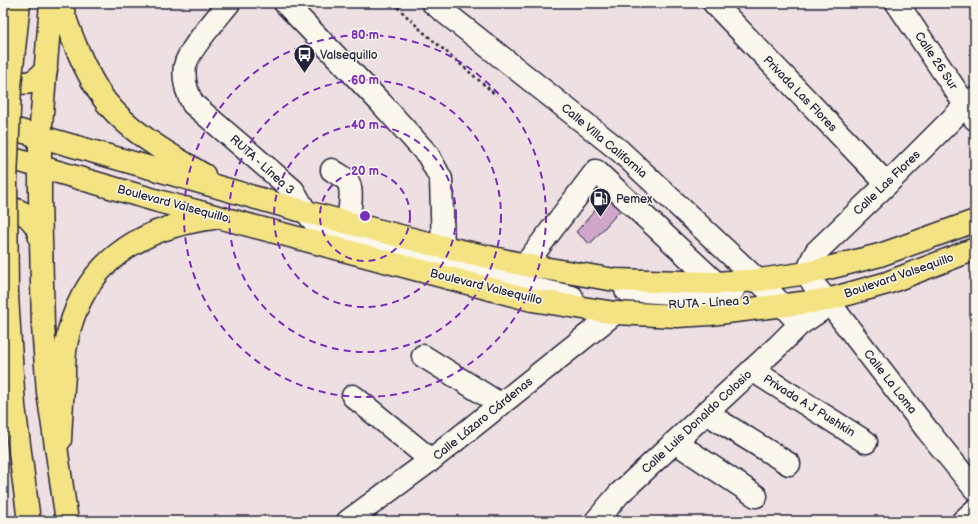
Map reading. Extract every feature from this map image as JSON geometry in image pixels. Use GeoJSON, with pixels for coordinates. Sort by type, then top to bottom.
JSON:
{"type":"FeatureCollection","features":[{"type":"Feature","properties":{"kind":"main road"},"geometry":{"type":"LineString","coordinates":[[19,3],[10,86],[6,181],[7,296],[14,406],[30,521]]}},
{"type":"Feature","properties":{"kind":"main road"},"geometry":{"type":"LineString","coordinates":[[51,3],[40,137],[43,326],[48,392],[67,521]]}},
{"type":"Feature","properties":{"kind":"main road"},"geometry":{"type":"LineString","coordinates":[[61,3],[75,44],[87,72],[110,107],[118,116],[144,138],[228,190]]}},
{"type":"Feature","properties":{"kind":"main road"},"geometry":{"type":"LineString","coordinates":[[3,80],[28,83],[33,82],[46,70]]}},
{"type":"Feature","properties":{"kind":"main road","name":"Boulevard Valsequillo"},"geometry":{"type":"LineString","coordinates":[[3,126],[348,223],[441,254],[525,264],[615,280],[716,283],[771,293],[819,290],[886,283],[975,249]]}},
{"type":"Feature","properties":{"kind":"main road","name":"Boulevard Valsequillo"},"geometry":{"type":"LineString","coordinates":[[3,156],[158,201],[532,300],[615,313],[677,316],[710,314],[771,293],[819,290],[880,255],[975,221]]}},
{"type":"Feature","properties":{"kind":"main road"},"geometry":{"type":"LineString","coordinates":[[3,206],[18,210],[30,218],[39,234],[42,248]]}},
{"type":"Feature","properties":{"kind":"main road"},"geometry":{"type":"LineString","coordinates":[[59,461],[65,346],[74,315],[85,291],[101,269],[120,251],[142,238],[190,221],[220,217]]}},
{"type":"Feature","properties":{"kind":"street","name":"RUTA - Línea 3"},"geometry":{"type":"LineString","coordinates":[[229,3],[189,55],[185,66],[188,94],[194,104],[294,190],[306,212],[319,227],[326,230],[454,256],[487,269],[540,280],[611,289],[687,294],[771,293]]}},
{"type":"Feature","properties":{"kind":"street"},"geometry":{"type":"LineString","coordinates":[[285,3],[381,103],[428,155],[440,179],[441,254]]}},
{"type":"Feature","properties":{"kind":"street","name":"Calle Villa California"},"geometry":{"type":"LineString","coordinates":[[433,3],[620,151],[771,293]]}},
{"type":"Feature","properties":{"kind":"street","name":"Privada Las Flores"},"geometry":{"type":"LineString","coordinates":[[714,3],[887,184]]}},
{"type":"Feature","properties":{"kind":"street","name":"Calle 26 Sur"},"geometry":{"type":"LineString","coordinates":[[897,3],[972,107]]}},
{"type":"Feature","properties":{"kind":"street","name":"Calle Las Flores"},"geometry":{"type":"LineString","coordinates":[[819,290],[812,259],[816,252],[887,184],[972,107]]}},
{"type":"Feature","properties":{"kind":"street"},"geometry":{"type":"LineString","coordinates":[[332,170],[349,184],[350,198],[348,223]]}},
{"type":"Feature","properties":{"kind":"street"},"geometry":{"type":"LineString","coordinates":[[525,264],[596,172],[716,283]]}},
{"type":"Feature","properties":{"kind":"street"},"geometry":{"type":"LineString","coordinates":[[819,290],[975,228]]}},
{"type":"Feature","properties":{"kind":"street"},"geometry":{"type":"LineString","coordinates":[[819,290],[834,288],[878,276],[975,240]]}},
{"type":"Feature","properties":{"kind":"street","name":"Calle Luis Donaldo Colosio"},"geometry":{"type":"LineString","coordinates":[[596,521],[619,494],[800,324],[819,290]]}},
{"type":"Feature","properties":{"kind":"street","name":"Calle La Loma"},"geometry":{"type":"LineString","coordinates":[[819,290],[928,431],[975,489]]}},
{"type":"Feature","properties":{"kind":"street"},"geometry":{"type":"LineString","coordinates":[[771,293],[800,324]]}},
{"type":"Feature","properties":{"kind":"street","name":"Calle Lázaro Cárdenas"},"geometry":{"type":"LineString","coordinates":[[348,521],[431,460],[615,313]]}},
{"type":"Feature","properties":{"kind":"street"},"geometry":{"type":"LineString","coordinates":[[423,356],[500,404]]}},
{"type":"Feature","properties":{"kind":"street","name":"Privada A J Pushkin"},"geometry":{"type":"LineString","coordinates":[[752,370],[866,442]]}},
{"type":"Feature","properties":{"kind":"street"},"geometry":{"type":"LineString","coordinates":[[353,396],[431,460]]}},
{"type":"Feature","properties":{"kind":"street"},"geometry":{"type":"LineString","coordinates":[[706,413],[789,464]]}},
{"type":"Feature","properties":{"kind":"street"},"geometry":{"type":"LineString","coordinates":[[675,442],[756,496]]}},
{"type":"Feature","properties":{"kind":"street"},"geometry":{"type":"LineString","coordinates":[[963,521],[975,510]]}},
{"type":"Feature","properties":{"kind":"path"},"geometry":{"type":"LineString","coordinates":[[393,3],[421,30],[496,95]]}},
{"type":"Feature","properties":{"kind":"building","name":"Pemex"},"geometry":{"type":"Polygon","coordinates":[[[611,192],[624,206],[590,244],[576,232],[611,192]]]}},
{"type":"Feature","properties":{"kind":"place","name":"Valsequillo"},"geometry":{"type":"Point","coordinates":[304,74]}},
{"type":"Feature","properties":{"kind":"place","name":"Pemex"},"geometry":{"type":"Point","coordinates":[600,218]}}]}
